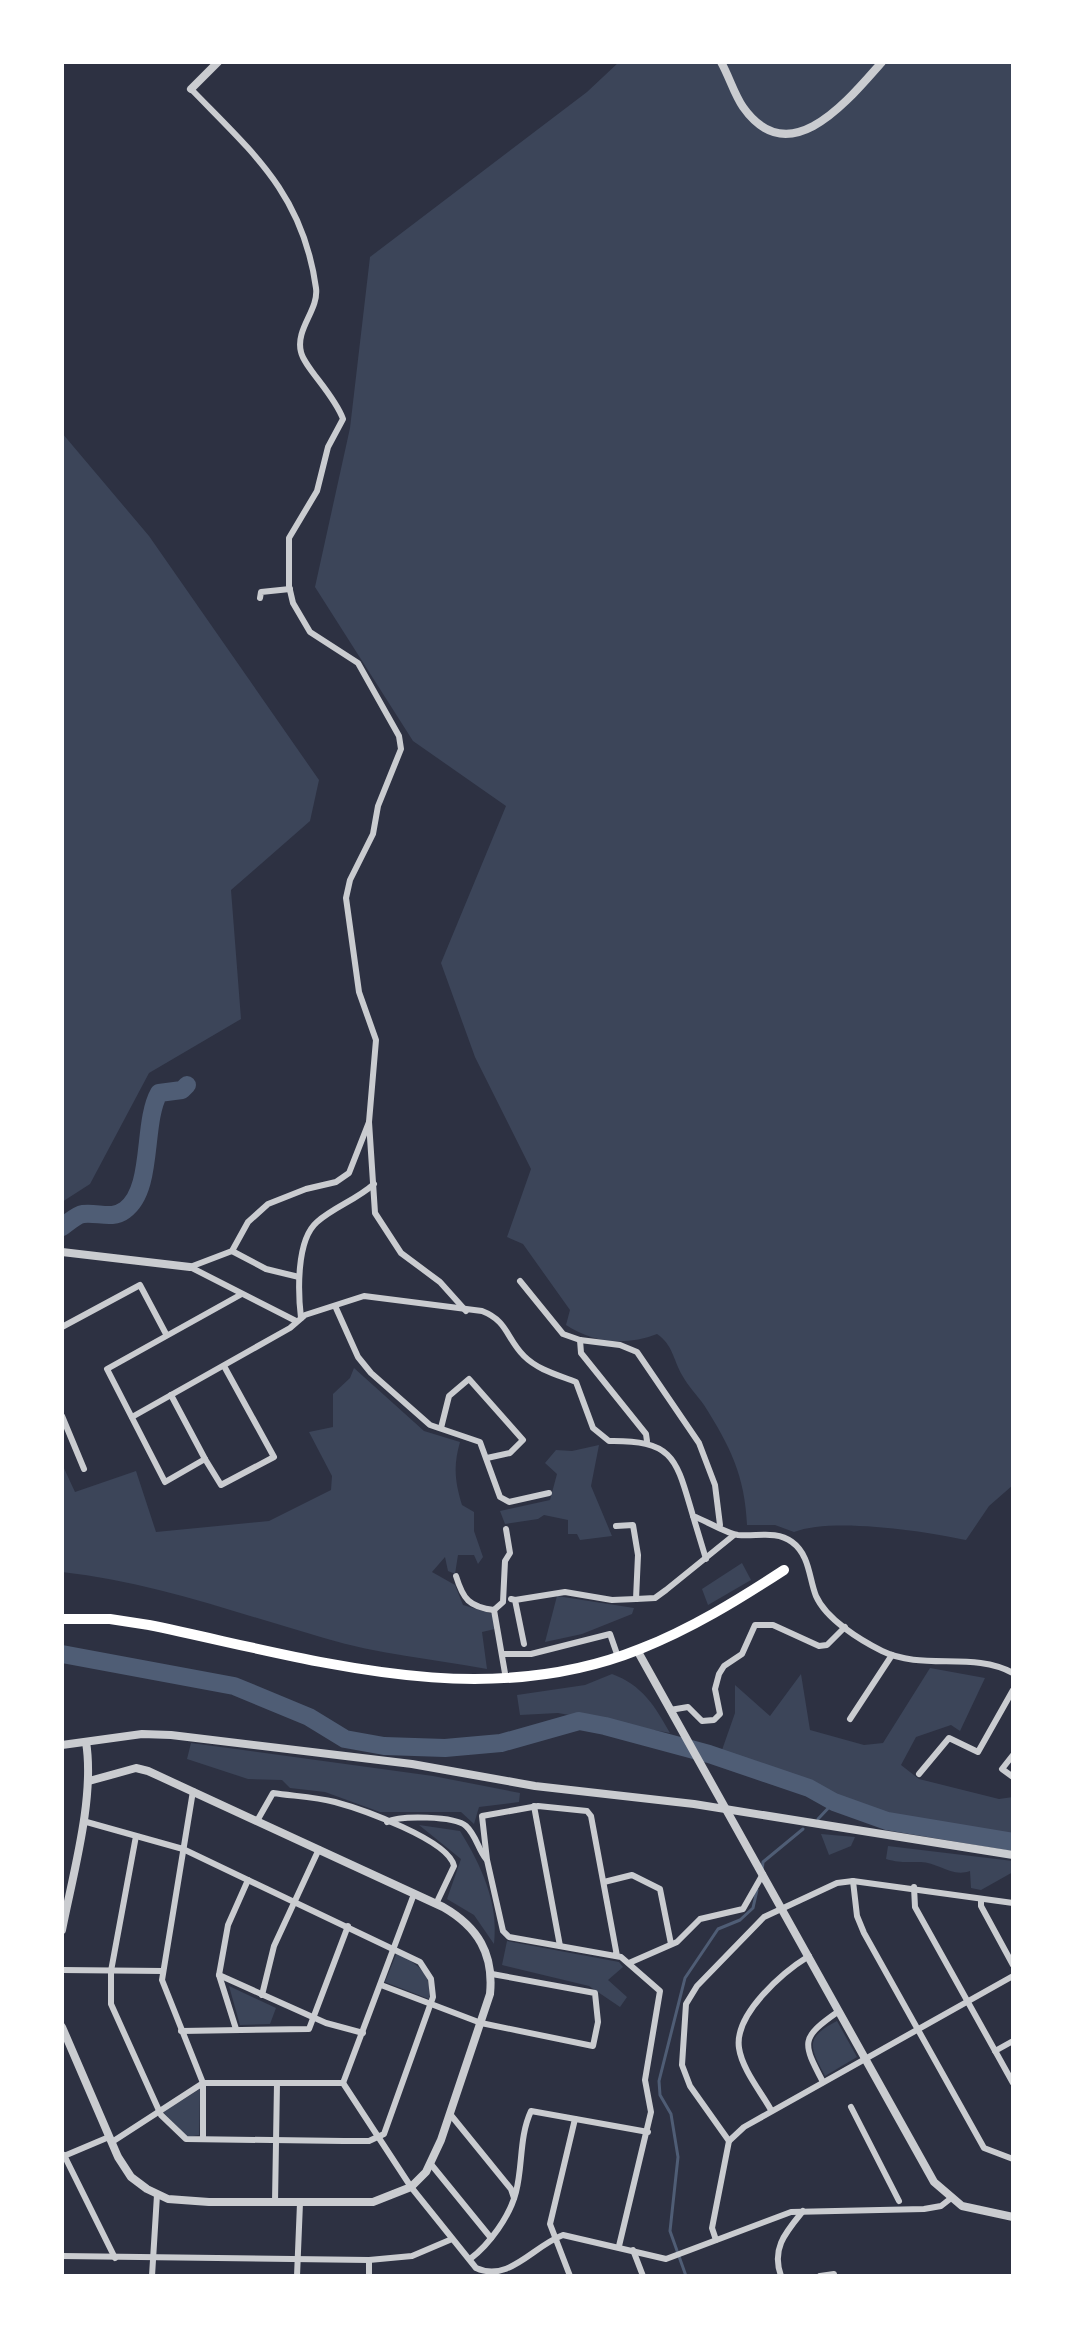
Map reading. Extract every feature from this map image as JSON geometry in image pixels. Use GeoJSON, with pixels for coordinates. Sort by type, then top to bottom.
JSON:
{"type":"FeatureCollection","features":[{"type":"Feature","properties":{"kind":"main road"},"geometry":{"type":"LineString","coordinates":[[62,1619],[78,1617],[149,1625],[396,1675],[449,1680],[506,1679],[548,1674],[637,1650],[722,1610],[784,1570]]}},
{"type":"Feature","properties":{"kind":"street"},"geometry":{"type":"LineString","coordinates":[[218,62],[191,89],[268,169],[297,215],[317,290],[300,342],[301,355],[336,399],[343,419],[328,447],[317,491],[289,538],[290,589],[310,632],[358,663],[399,736],[401,749],[378,806],[373,834],[350,880],[346,898],[359,992],[376,1040],[369,1122],[375,1213],[392,1242],[440,1282],[466,1311]]}},
{"type":"Feature","properties":{"kind":"street"},"geometry":{"type":"LineString","coordinates":[[721,62],[743,108],[760,123],[783,134],[807,131],[822,122],[843,105],[882,62]]}},
{"type":"Feature","properties":{"kind":"street"},"geometry":{"type":"LineString","coordinates":[[260,598],[261,592],[290,589]]}},
{"type":"Feature","properties":{"kind":"street"},"geometry":{"type":"LineString","coordinates":[[190,1267],[232,1251],[248,1222],[268,1204],[306,1189],[336,1182],[349,1173],[369,1122]]}},
{"type":"Feature","properties":{"kind":"street"},"geometry":{"type":"LineString","coordinates":[[299,1320],[299,1277],[309,1233],[316,1223],[359,1198],[374,1184]]}},
{"type":"Feature","properties":{"kind":"street"},"geometry":{"type":"LineString","coordinates":[[232,1251],[266,1269],[299,1277]]}},
{"type":"Feature","properties":{"kind":"street"},"geometry":{"type":"LineString","coordinates":[[62,1252],[190,1267],[240,1295],[299,1320]]}},
{"type":"Feature","properties":{"kind":"street"},"geometry":{"type":"LineString","coordinates":[[520,1281],[555,1328],[580,1340],[620,1345],[637,1352],[699,1443],[715,1485],[720,1525]]}},
{"type":"Feature","properties":{"kind":"street"},"geometry":{"type":"LineString","coordinates":[[62,1327],[140,1285],[166,1334]]}},
{"type":"Feature","properties":{"kind":"street"},"geometry":{"type":"LineString","coordinates":[[205,1459],[165,1482],[107,1369],[240,1295]]}},
{"type":"Feature","properties":{"kind":"street"},"geometry":{"type":"LineString","coordinates":[[132,1417],[299,1320],[336,1308],[349,1300],[371,1296],[482,1311],[499,1318],[523,1355],[538,1368],[576,1382],[593,1428],[609,1441],[647,1441],[678,1466],[706,1559]]}},
{"type":"Feature","properties":{"kind":"street"},"geometry":{"type":"LineString","coordinates":[[336,1308],[358,1357],[371,1373],[430,1425],[480,1442],[500,1497],[509,1502],[549,1493]]}},
{"type":"Feature","properties":{"kind":"street"},"geometry":{"type":"LineString","coordinates":[[580,1340],[581,1353],[646,1434],[647,1441]]}},
{"type":"Feature","properties":{"kind":"street"},"geometry":{"type":"LineString","coordinates":[[171,1395],[221,1485],[274,1457],[224,1366]]}},
{"type":"Feature","properties":{"kind":"street"},"geometry":{"type":"LineString","coordinates":[[441,1428],[449,1396],[469,1379],[523,1440],[510,1453],[487,1458]]}},
{"type":"Feature","properties":{"kind":"street"},"geometry":{"type":"LineString","coordinates":[[62,1416],[84,1469]]}},
{"type":"Feature","properties":{"kind":"street"},"geometry":{"type":"LineString","coordinates":[[693,1516],[720,1525],[734,1535],[782,1536],[796,1544],[814,1579],[817,1599],[845,1627],[892,1655],[911,1661],[987,1664],[1013,1673]]}},
{"type":"Feature","properties":{"kind":"street"},"geometry":{"type":"LineString","coordinates":[[616,1526],[633,1525],[638,1555],[636,1599]]}},
{"type":"Feature","properties":{"kind":"street"},"geometry":{"type":"LineString","coordinates":[[506,1529],[510,1553],[505,1561],[503,1598],[494,1610],[506,1679]]}},
{"type":"Feature","properties":{"kind":"street"},"geometry":{"type":"LineString","coordinates":[[503,1598],[515,1600],[565,1592],[621,1601],[655,1598],[734,1535]]}},
{"type":"Feature","properties":{"kind":"street"},"geometry":{"type":"LineString","coordinates":[[456,1576],[466,1602],[494,1610]]}},
{"type":"Feature","properties":{"kind":"street"},"geometry":{"type":"LineString","coordinates":[[515,1600],[524,1644]]}},
{"type":"Feature","properties":{"kind":"street"},"geometry":{"type":"LineString","coordinates":[[670,1710],[688,1707],[702,1721],[714,1720],[720,1714],[715,1689],[719,1674],[724,1666],[742,1654],[755,1625],[773,1625],[819,1646],[827,1645],[845,1627]]}},
{"type":"Feature","properties":{"kind":"street"},"geometry":{"type":"LineString","coordinates":[[502,1654],[531,1654],[610,1634],[618,1657]]}},
{"type":"Feature","properties":{"kind":"street"},"geometry":{"type":"LineString","coordinates":[[637,1650],[934,2182],[950,2199],[984,2213],[1013,2217]]}},
{"type":"Feature","properties":{"kind":"street"},"geometry":{"type":"LineString","coordinates":[[850,1719],[892,1655]]}},
{"type":"Feature","properties":{"kind":"street"},"geometry":{"type":"LineString","coordinates":[[919,1774],[949,1738],[978,1752],[1013,1690]]}},
{"type":"Feature","properties":{"kind":"street"},"geometry":{"type":"LineString","coordinates":[[62,1745],[142,1734],[171,1735],[412,1764],[535,1786],[728,1809],[1013,1855]]}},
{"type":"Feature","properties":{"kind":"street"},"geometry":{"type":"LineString","coordinates":[[62,1930],[89,1781],[86,1742]]}},
{"type":"Feature","properties":{"kind":"street"},"geometry":{"type":"LineString","coordinates":[[1013,1755],[1002,1769],[1013,1777]]}},
{"type":"Feature","properties":{"kind":"street"},"geometry":{"type":"LineString","coordinates":[[62,2027],[110,2140],[131,2177],[157,2195],[168,2199],[209,2202],[373,2202],[411,2187],[430,2163],[481,2023],[492,1974],[477,1933],[461,1918],[436,1904],[193,1791],[136,1768],[89,1781]]}},
{"type":"Feature","properties":{"kind":"street"},"geometry":{"type":"LineString","coordinates":[[193,1791],[163,1971],[164,1992],[203,2083],[203,2139]]}},
{"type":"Feature","properties":{"kind":"street"},"geometry":{"type":"LineString","coordinates":[[257,1821],[273,1793],[333,1801],[438,1845],[453,1860],[454,1866],[436,1904]]}},
{"type":"Feature","properties":{"kind":"street"},"geometry":{"type":"LineString","coordinates":[[534,1806],[560,1946]]}},
{"type":"Feature","properties":{"kind":"street"},"geometry":{"type":"LineString","coordinates":[[617,1956],[587,1811],[534,1806],[482,1816],[487,1860],[503,1931],[509,1937],[617,1956],[660,1991],[645,2080],[651,2112],[648,2132],[619,2246]]}},
{"type":"Feature","properties":{"kind":"street"},"geometry":{"type":"LineString","coordinates":[[387,1822],[396,1817],[456,1820],[466,1826],[487,1860]]}},
{"type":"Feature","properties":{"kind":"street"},"geometry":{"type":"LineString","coordinates":[[83,1821],[183,1849],[394,1948],[426,1970],[433,1989],[431,2003],[384,2134],[379,2138],[275,2142],[186,2139],[159,2111],[111,2004],[111,1971],[136,1836]]}},
{"type":"Feature","properties":{"kind":"street"},"geometry":{"type":"LineString","coordinates":[[262,1995],[274,1946],[319,1849]]}},
{"type":"Feature","properties":{"kind":"street"},"geometry":{"type":"LineString","coordinates":[[629,1963],[682,1938],[700,1919],[743,1909],[761,1870]]}},
{"type":"Feature","properties":{"kind":"street"},"geometry":{"type":"LineString","coordinates":[[604,1882],[632,1875],[660,1889],[671,1944]]}},
{"type":"Feature","properties":{"kind":"street"},"geometry":{"type":"LineString","coordinates":[[236,2029],[219,1975],[228,1925],[248,1880]]}},
{"type":"Feature","properties":{"kind":"street"},"geometry":{"type":"LineString","coordinates":[[853,1881],[857,1916],[864,1933],[984,2148],[995,2155],[1013,2159]]}},
{"type":"Feature","properties":{"kind":"street"},"geometry":{"type":"LineString","coordinates":[[729,2141],[690,2086],[682,2065],[686,2004],[697,1986],[764,1917],[837,1883],[853,1881],[1013,1903]]}},
{"type":"Feature","properties":{"kind":"street"},"geometry":{"type":"LineString","coordinates":[[914,1887],[915,1907],[1013,2083]]}},
{"type":"Feature","properties":{"kind":"street"},"geometry":{"type":"LineString","coordinates":[[343,2083],[414,1894]]}},
{"type":"Feature","properties":{"kind":"street"},"geometry":{"type":"LineString","coordinates":[[981,1899],[981,1906],[1013,1965]]}},
{"type":"Feature","properties":{"kind":"street"},"geometry":{"type":"LineString","coordinates":[[181,2031],[309,2029],[348,1926]]}},
{"type":"Feature","properties":{"kind":"street"},"geometry":{"type":"LineString","coordinates":[[771,2110],[740,2053],[739,2033],[748,2014],[809,1956]]}},
{"type":"Feature","properties":{"kind":"street"},"geometry":{"type":"LineString","coordinates":[[62,1970],[163,1971]]}},
{"type":"Feature","properties":{"kind":"street"},"geometry":{"type":"LineString","coordinates":[[381,1985],[481,2023],[593,2046],[598,2022],[595,1993],[492,1974]]}},
{"type":"Feature","properties":{"kind":"street"},"geometry":{"type":"LineString","coordinates":[[219,1975],[314,2018],[363,2033]]}},
{"type":"Feature","properties":{"kind":"street"},"geometry":{"type":"LineString","coordinates":[[716,2240],[712,2228],[729,2141],[771,2110],[1013,1976]]}},
{"type":"Feature","properties":{"kind":"street"},"geometry":{"type":"LineString","coordinates":[[823,2082],[805,2049],[806,2041],[816,2027],[839,2011]]}},
{"type":"Feature","properties":{"kind":"street"},"geometry":{"type":"LineString","coordinates":[[995,2051],[1013,2041]]}},
{"type":"Feature","properties":{"kind":"street"},"geometry":{"type":"LineString","coordinates":[[115,2258],[63,2156],[110,2140],[203,2083],[343,2083]]}},
{"type":"Feature","properties":{"kind":"street"},"geometry":{"type":"LineString","coordinates":[[275,2202],[277,2083]]}},
{"type":"Feature","properties":{"kind":"street"},"geometry":{"type":"LineString","coordinates":[[343,2083],[411,2187],[452,2239],[476,2268],[498,2273],[554,2238],[575,2235],[666,2259],[773,2216],[803,2211],[924,2209],[941,2206],[950,2199]]}},
{"type":"Feature","properties":{"kind":"street"},"geometry":{"type":"LineString","coordinates":[[851,2107],[899,2201]]}},
{"type":"Feature","properties":{"kind":"street"},"geometry":{"type":"LineString","coordinates":[[470,2259],[491,2238],[514,2198],[522,2141],[531,2111],[648,2132]]}},
{"type":"Feature","properties":{"kind":"street"},"geometry":{"type":"LineString","coordinates":[[450,2114],[511,2189],[514,2198]]}},
{"type":"Feature","properties":{"kind":"street"},"geometry":{"type":"LineString","coordinates":[[570,2276],[550,2224],[575,2119]]}},
{"type":"Feature","properties":{"kind":"street"},"geometry":{"type":"LineString","coordinates":[[430,2163],[491,2238]]}},
{"type":"Feature","properties":{"kind":"street"},"geometry":{"type":"LineString","coordinates":[[152,2276],[157,2195]]}},
{"type":"Feature","properties":{"kind":"street"},"geometry":{"type":"LineString","coordinates":[[297,2276],[300,2203]]}},
{"type":"Feature","properties":{"kind":"street"},"geometry":{"type":"LineString","coordinates":[[781,2276],[776,2263],[781,2239],[803,2211]]}},
{"type":"Feature","properties":{"kind":"street"},"geometry":{"type":"LineString","coordinates":[[62,2256],[369,2260],[412,2256],[452,2239]]}},
{"type":"Feature","properties":{"kind":"street"},"geometry":{"type":"LineString","coordinates":[[633,2250],[643,2276]]}},
{"type":"Feature","properties":{"kind":"street"},"geometry":{"type":"LineString","coordinates":[[369,2260],[369,2276]]}},
{"type":"Feature","properties":{"kind":"street"},"geometry":{"type":"LineString","coordinates":[[472,2276],[476,2268]]}},
{"type":"Feature","properties":{"kind":"street"},"geometry":{"type":"LineString","coordinates":[[820,2276],[834,2274]]}},
{"type":"Feature","properties":{"kind":"shaded area"},"geometry":{"type":"Polygon","coordinates":[[[619,62],[1013,62],[1013,1485],[989,1506],[966,1540],[878,1527],[831,1526],[794,1532],[775,1525],[747,1525],[743,1491],[729,1448],[704,1405],[684,1379],[662,1338],[657,1334],[634,1340],[610,1341],[587,1336],[566,1325],[570,1310],[523,1244],[507,1237],[531,1169],[475,1057],[441,963],[506,806],[413,741],[315,587],[350,428],[370,257],[587,92],[619,62]]]}},
{"type":"Feature","properties":{"kind":"shaded area"},"geometry":{"type":"Polygon","coordinates":[[[62,433],[149,536],[319,780],[310,821],[231,890],[241,1019],[149,1073],[90,1184],[62,1202],[62,433]]]}},
{"type":"Feature","properties":{"kind":"shaded area"},"geometry":{"type":"Polygon","coordinates":[[[354,1368],[424,1431],[460,1442],[456,1466],[458,1489],[462,1505],[474,1512],[474,1531],[483,1557],[478,1564],[474,1555],[458,1555],[455,1574],[448,1571],[445,1557],[432,1572],[455,1585],[463,1605],[493,1614],[495,1629],[482,1632],[487,1669],[364,1648],[162,1591],[62,1572],[62,1464],[75,1492],[136,1471],[156,1532],[269,1521],[331,1490],[332,1476],[309,1432],[333,1427],[333,1394],[350,1378],[354,1368]]]}},
{"type":"Feature","properties":{"kind":"shaded area"},"geometry":{"type":"Polygon","coordinates":[[[599,1445],[591,1486],[612,1536],[580,1540],[577,1534],[568,1534],[568,1520],[544,1515],[538,1519],[505,1524],[500,1511],[550,1500],[557,1474],[545,1463],[556,1450],[572,1451],[599,1445]]]}},
{"type":"Feature","properties":{"kind":"shaded area"},"geometry":{"type":"Polygon","coordinates":[[[742,1563],[751,1580],[708,1605],[702,1589],[742,1563]]]}},
{"type":"Feature","properties":{"kind":"shaded area"},"geometry":{"type":"Polygon","coordinates":[[[557,1596],[634,1608],[632,1614],[582,1634],[545,1642],[557,1596]]]}},
{"type":"Feature","properties":{"kind":"shaded area"},"geometry":{"type":"Polygon","coordinates":[[[930,1668],[985,1678],[960,1731],[951,1725],[916,1737],[901,1765],[919,1779],[999,1799],[1013,1797],[1013,1836],[884,1817],[722,1750],[735,1713],[735,1685],[770,1716],[801,1674],[810,1730],[864,1745],[883,1743],[930,1668]]]}},
{"type":"Feature","properties":{"kind":"shaded area"},"geometry":{"type":"Polygon","coordinates":[[[612,1674],[640,1690],[670,1733],[558,1713],[520,1715],[517,1695],[585,1685],[612,1674]]]}},
{"type":"Feature","properties":{"kind":"shaded area"},"geometry":{"type":"Polygon","coordinates":[[[191,1743],[433,1776],[520,1793],[519,1802],[479,1807],[474,1824],[461,1812],[380,1812],[325,1792],[290,1788],[282,1780],[248,1779],[187,1759],[191,1743]]]}},
{"type":"Feature","properties":{"kind":"shaded area"},"geometry":{"type":"Polygon","coordinates":[[[419,1825],[460,1831],[487,1885],[494,1914],[494,1944],[474,1915],[447,1899],[461,1859],[419,1825]]]}},
{"type":"Feature","properties":{"kind":"shaded area"},"geometry":{"type":"Polygon","coordinates":[[[821,1834],[855,1837],[851,1846],[829,1855],[821,1834]]]}},
{"type":"Feature","properties":{"kind":"shaded area"},"geometry":{"type":"Polygon","coordinates":[[[888,1846],[1013,1861],[1013,1872],[981,1890],[971,1888],[970,1871],[963,1873],[926,1862],[886,1859],[888,1846]]]}},
{"type":"Feature","properties":{"kind":"shaded area"},"geometry":{"type":"Polygon","coordinates":[[[507,1941],[619,1962],[623,1967],[608,1980],[627,1997],[620,2007],[589,1986],[502,1965],[507,1941]]]}},
{"type":"Feature","properties":{"kind":"shaded area"},"geometry":{"type":"Polygon","coordinates":[[[397,1952],[426,1976],[429,1999],[385,1982],[397,1952]]]}},
{"type":"Feature","properties":{"kind":"shaded area"},"geometry":{"type":"Polygon","coordinates":[[[229,1986],[276,2008],[270,2024],[240,2025],[229,1986]]]}},
{"type":"Feature","properties":{"kind":"shaded area"},"geometry":{"type":"Polygon","coordinates":[[[837,2021],[857,2057],[825,2076],[813,2044],[819,2033],[837,2021]]]}},
{"type":"Feature","properties":{"kind":"shaded area"},"geometry":{"type":"Polygon","coordinates":[[[200,2089],[199,2135],[187,2137],[163,2112],[200,2089]]]}},
{"type":"Feature","properties":{"kind":"waterway"},"geometry":{"type":"LineString","coordinates":[[62,1227],[83,1214],[120,1213],[134,1200],[144,1172],[151,1121],[159,1093],[182,1090],[187,1085]]}},
{"type":"Feature","properties":{"kind":"waterway"},"geometry":{"type":"LineString","coordinates":[[62,1654],[234,1686],[309,1717],[345,1739],[384,1746],[445,1748],[501,1743],[579,1721],[605,1726],[709,1754],[809,1788],[834,1802],[887,1821],[1013,1842]]}},
{"type":"Feature","properties":{"kind":"waterway"},"geometry":{"type":"LineString","coordinates":[[818,1819],[834,1802]]}},
{"type":"Feature","properties":{"kind":"waterway"},"geometry":{"type":"LineString","coordinates":[[762,1871],[763,1862],[803,1829]]}},
{"type":"Feature","properties":{"kind":"waterway"},"geometry":{"type":"LineString","coordinates":[[686,2276],[670,2231],[678,2157],[671,2114],[660,2095],[659,2081],[685,1978],[718,1929],[740,1920],[753,1908],[757,1890]]}}]}
